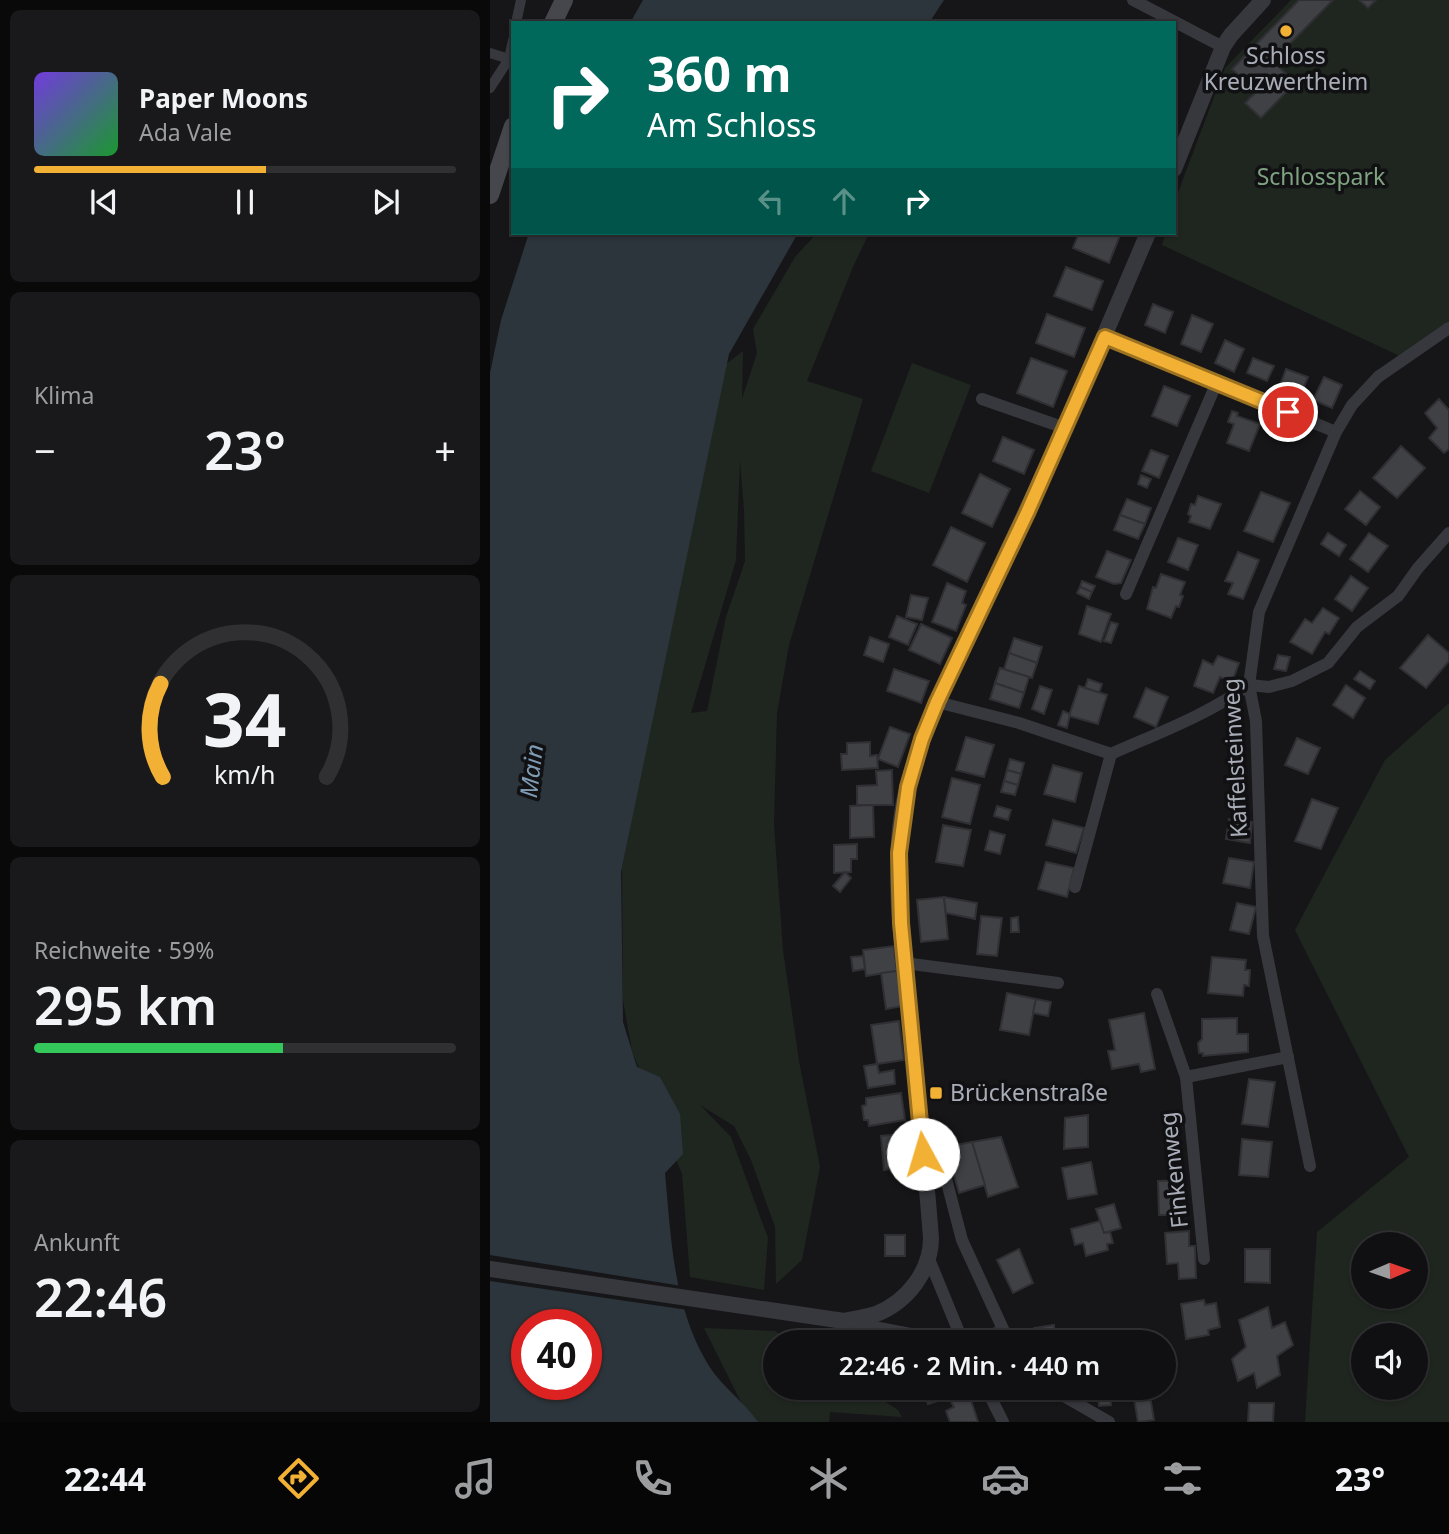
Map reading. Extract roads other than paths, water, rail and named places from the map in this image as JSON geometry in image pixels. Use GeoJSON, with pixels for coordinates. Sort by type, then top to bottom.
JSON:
{"type":"FeatureCollection","features":[{"type":"Feature","properties":{"kind":"main road"},"geometry":{"type":"LineString","coordinates":[[554,21],[564,0]]}},
{"type":"Feature","properties":{"kind":"main road"},"geometry":{"type":"LineString","coordinates":[[490,195],[511,132]]}},
{"type":"Feature","properties":{"kind":"street"},"geometry":{"type":"LineString","coordinates":[[516,21],[521,0]]}},
{"type":"Feature","properties":{"kind":"street"},"geometry":{"type":"LineString","coordinates":[[1133,0],[1173,21]]}},
{"type":"Feature","properties":{"kind":"street"},"geometry":{"type":"LineString","coordinates":[[1176,164],[1223,47],[1230,35],[1263,0]]}},
{"type":"Feature","properties":{"kind":"street"},"geometry":{"type":"LineString","coordinates":[[1176,22],[1223,47]]}},
{"type":"Feature","properties":{"kind":"street"},"geometry":{"type":"LineString","coordinates":[[490,88],[509,58],[511,49]]}},
{"type":"Feature","properties":{"kind":"street"},"geometry":{"type":"LineString","coordinates":[[490,53],[509,58]]}},
{"type":"Feature","properties":{"kind":"street"},"geometry":{"type":"LineString","coordinates":[[838,1321],[876,1314],[900,1300],[916,1283],[929,1259],[931,1238],[904,963],[899,884],[902,813],[914,762],[937,702],[1065,428],[1147,235]]}},
{"type":"Feature","properties":{"kind":"street","name":"Kaffelsteinweg"},"geometry":{"type":"LineString","coordinates":[[1310,1166],[1263,936],[1256,721],[1249,685],[1259,612],[1336,432],[1352,405],[1378,377],[1449,328]]}},
{"type":"Feature","properties":{"kind":"street"},"geometry":{"type":"LineString","coordinates":[[1105,337],[1336,432]]}},
{"type":"Feature","properties":{"kind":"street"},"geometry":{"type":"LineString","coordinates":[[1126,594],[1217,382]]}},
{"type":"Feature","properties":{"kind":"street"},"geometry":{"type":"LineString","coordinates":[[982,399],[1065,428]]}},
{"type":"Feature","properties":{"kind":"street"},"geometry":{"type":"LineString","coordinates":[[937,702],[1019,723],[1111,754],[1205,713],[1249,685],[1269,687],[1292,681],[1328,663],[1357,627],[1398,596],[1449,533]]}},
{"type":"Feature","properties":{"kind":"street"},"geometry":{"type":"LineString","coordinates":[[1075,887],[1111,754]]}},
{"type":"Feature","properties":{"kind":"street"},"geometry":{"type":"LineString","coordinates":[[904,963],[1058,983]]}},
{"type":"Feature","properties":{"kind":"street","name":"Finkenweg"},"geometry":{"type":"LineString","coordinates":[[1157,994],[1186,1077],[1204,1259]]}},
{"type":"Feature","properties":{"kind":"street","name":"Finkenweg"},"geometry":{"type":"LineString","coordinates":[[1186,1077],[1288,1057]]}},
{"type":"Feature","properties":{"kind":"street"},"geometry":{"type":"LineString","coordinates":[[920,1129],[930,1134],[938,1148],[962,1240],[1003,1330]]}},
{"type":"Feature","properties":{"kind":"street"},"geometry":{"type":"LineString","coordinates":[[929,1259],[958,1330]]}},
{"type":"Feature","properties":{"kind":"street"},"geometry":{"type":"LineString","coordinates":[[490,1269],[887,1330]]}},
{"type":"Feature","properties":{"kind":"street"},"geometry":{"type":"LineString","coordinates":[[992,1400],[1003,1422]]}},
{"type":"Feature","properties":{"kind":"street"},"geometry":{"type":"LineString","coordinates":[[1071,1400],[1109,1422]]}},
{"type":"Feature","properties":{"kind":"water"},"geometry":{"type":"Polygon","coordinates":[[[643,0],[944,0],[930,21],[631,21],[643,0]]]}},
{"type":"Feature","properties":{"kind":"water","name":"Main"},"geometry":{"type":"Polygon","coordinates":[[[528,235],[797,235],[729,354],[621,872],[623,1022],[637,1067],[660,1077],[680,1114],[683,1154],[665,1173],[675,1270],[680,1293],[695,1339],[706,1361],[758,1422],[490,1422],[490,373],[501,320],[528,235]]]}},
{"type":"Feature","properties":{"kind":"place","name":"Schloss Kreuzwertheim"},"geometry":{"type":"Point","coordinates":[1286,31]}},
{"type":"Feature","properties":{"kind":"place","name":"Brückenstraße"},"geometry":{"type":"Point","coordinates":[936,1093]}},
{"type":"Feature","properties":{"kind":"park label","name":"Schlosspark"},"geometry":{"type":"Point","coordinates":[1321,177]}}]}
